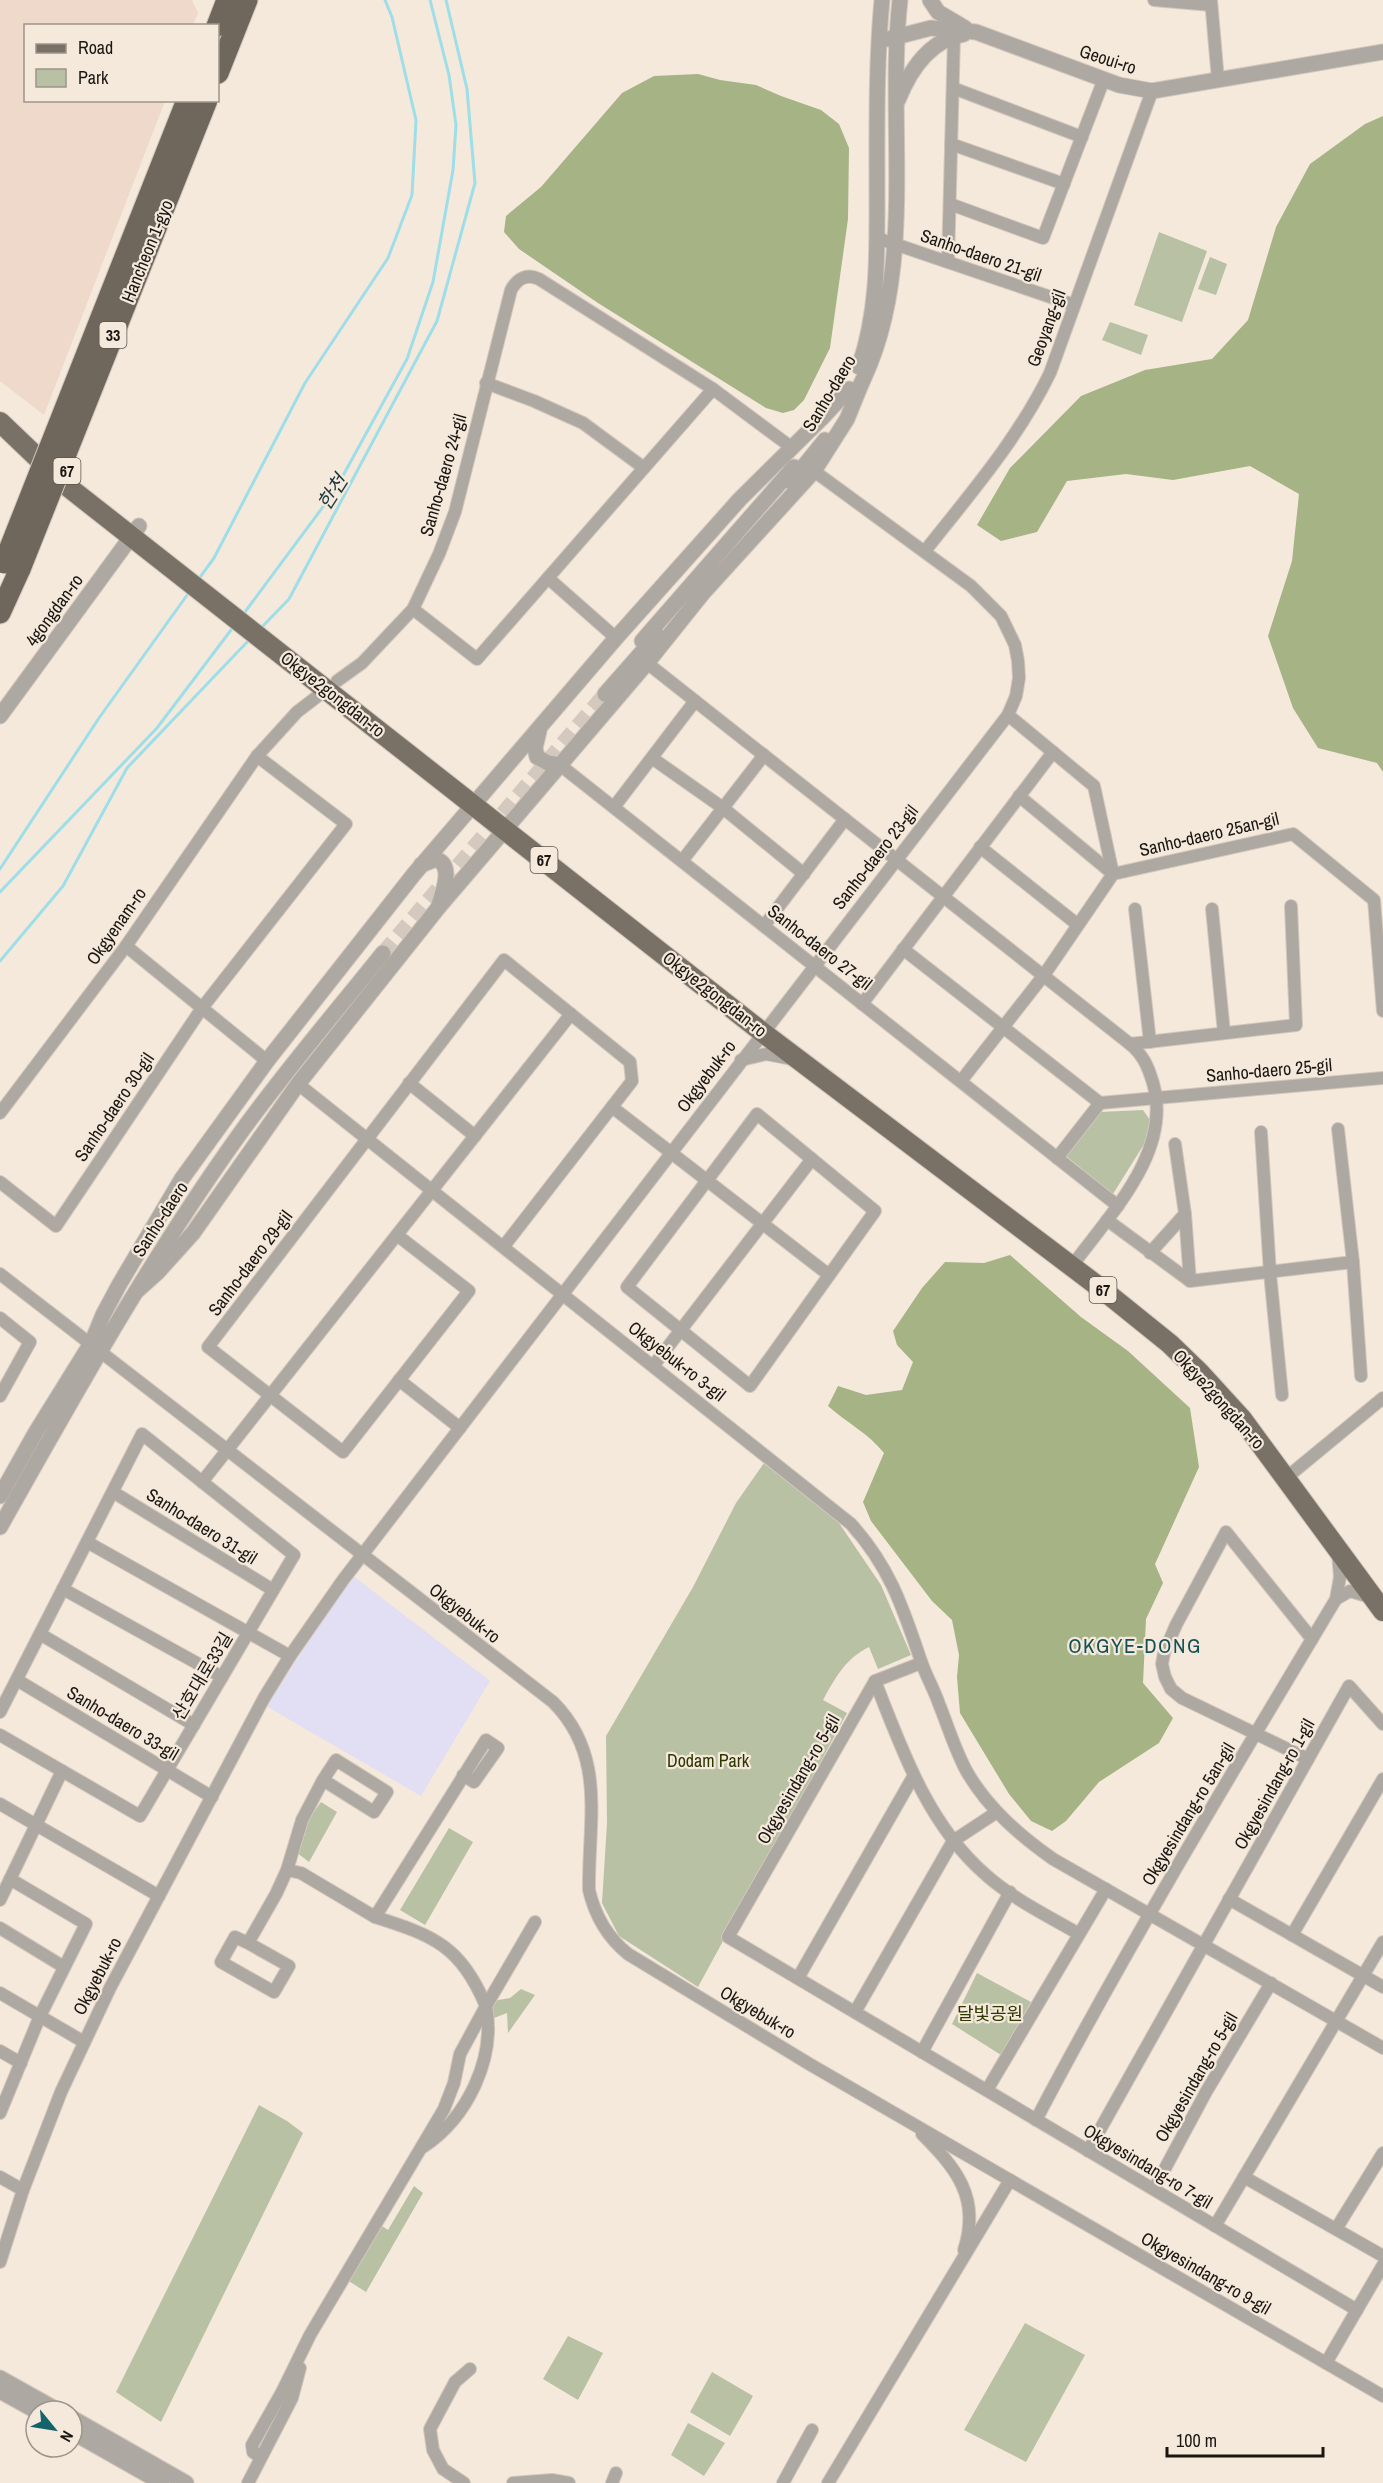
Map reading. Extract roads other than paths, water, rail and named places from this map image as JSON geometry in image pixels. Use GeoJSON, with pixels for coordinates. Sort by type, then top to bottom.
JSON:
{"type":"FeatureCollection","features":[{"type":"Feature","properties":{"kind":"highway"},"geometry":{"type":"LineString","coordinates":[[218,24],[227,0]]}},
{"type":"Feature","properties":{"kind":"highway"},"geometry":{"type":"LineString","coordinates":[[219,70],[247,0]]}},
{"type":"Feature","properties":{"kind":"highway","name":"Hancheon 1-gyo"},"geometry":{"type":"LineString","coordinates":[[8,568],[186,102]]}},
{"type":"Feature","properties":{"kind":"highway","name":"Hancheon 1-gyo"},"geometry":{"type":"LineString","coordinates":[[8,568],[206,102]]}},
{"type":"Feature","properties":{"kind":"highway","name":"33"},"geometry":{"type":"LineString","coordinates":[[0,613],[8,568]]}},
{"type":"Feature","properties":{"kind":"main road","name":"Okgye2gongdan-ro"},"geometry":{"type":"LineString","coordinates":[[0,410],[38,447],[136,531],[766,1027],[1075,1263]]}},
{"type":"Feature","properties":{"kind":"main road","name":"Okgye2gongdan-ro"},"geometry":{"type":"LineString","coordinates":[[0,422],[49,471],[136,531]]}},
{"type":"Feature","properties":{"kind":"main road","name":"Okgye2gongdan-ro"},"geometry":{"type":"LineString","coordinates":[[766,1027],[804,1063],[1164,1327],[1221,1382],[1263,1431],[1337,1550],[1380,1601]]}},
{"type":"Feature","properties":{"kind":"main road","name":"Okgye2gongdan-ro"},"geometry":{"type":"LineString","coordinates":[[1290,1475],[1380,1601]]}},
{"type":"Feature","properties":{"kind":"street","name":"Sanho-daero"},"geometry":{"type":"LineString","coordinates":[[855,386],[865,351],[876,292],[879,42],[882,0]]}},
{"type":"Feature","properties":{"kind":"street","name":"Sanho-daero"},"geometry":{"type":"LineString","coordinates":[[602,692],[794,466],[855,386],[876,352],[889,300],[895,244],[896,36],[900,0]]}},
{"type":"Feature","properties":{"kind":"street"},"geometry":{"type":"LineString","coordinates":[[930,0],[938,12],[950,21],[976,32]]}},
{"type":"Feature","properties":{"kind":"street"},"geometry":{"type":"LineString","coordinates":[[1154,0],[1211,2],[1218,80]]}},
{"type":"Feature","properties":{"kind":"street","name":"Geoui-ro"},"geometry":{"type":"LineString","coordinates":[[879,42],[931,28],[976,32],[1104,79],[1131,88],[1152,91],[1383,52]]}},
{"type":"Feature","properties":{"kind":"street"},"geometry":{"type":"LineString","coordinates":[[895,107],[903,85],[922,58],[933,47],[954,36],[976,32]]}},
{"type":"Feature","properties":{"kind":"street"},"geometry":{"type":"LineString","coordinates":[[948,262],[954,36]]}},
{"type":"Feature","properties":{"kind":"street"},"geometry":{"type":"LineString","coordinates":[[950,204],[1043,238],[1104,79]]}},
{"type":"Feature","properties":{"kind":"street"},"geometry":{"type":"LineString","coordinates":[[953,88],[1082,137]]}},
{"type":"Feature","properties":{"kind":"street","name":"Geoyang-gil"},"geometry":{"type":"LineString","coordinates":[[925,551],[1005,450],[1034,405],[1050,372],[1152,91]]}},
{"type":"Feature","properties":{"kind":"street"},"geometry":{"type":"LineString","coordinates":[[951,144],[1064,184]]}},
{"type":"Feature","properties":{"kind":"street","name":"Sanho-daero 21-gil"},"geometry":{"type":"LineString","coordinates":[[877,238],[1074,305]]}},
{"type":"Feature","properties":{"kind":"street","name":"Sanho-daero 24-gil"},"geometry":{"type":"LineString","coordinates":[[332,685],[362,663],[413,609],[439,554],[454,512],[511,290],[518,280],[533,276],[713,389],[790,447]]}},
{"type":"Feature","properties":{"kind":"street"},"geometry":{"type":"LineString","coordinates":[[486,383],[534,400],[583,423],[644,468]]}},
{"type":"Feature","properties":{"kind":"street"},"geometry":{"type":"LineString","coordinates":[[95,1348],[114,1295],[181,1180],[267,1060],[421,866],[616,638],[790,447],[855,386]]}},
{"type":"Feature","properties":{"kind":"street"},"geometry":{"type":"LineString","coordinates":[[138,1290],[168,1262],[193,1233],[298,1084],[438,908],[647,663],[703,593],[814,471],[847,419],[855,386]]}},
{"type":"Feature","properties":{"kind":"street"},"geometry":{"type":"LineString","coordinates":[[413,609],[477,659],[713,389]]}},
{"type":"Feature","properties":{"kind":"street","name":"Sanho-daero 23-gil"},"geometry":{"type":"LineString","coordinates":[[766,1027],[1008,715],[1016,696],[1019,678],[1016,645],[1010,630],[988,602],[925,551],[814,471]]}},
{"type":"Feature","properties":{"kind":"street","name":"4gongdan-ro"},"geometry":{"type":"LineString","coordinates":[[0,716],[136,531]]}},
{"type":"Feature","properties":{"kind":"street"},"geometry":{"type":"LineString","coordinates":[[548,578],[616,638]]}},
{"type":"Feature","properties":{"kind":"street"},"geometry":{"type":"LineString","coordinates":[[647,663],[1044,975],[1130,1044],[1147,1062],[1157,1098],[1152,1143],[1144,1164],[1118,1206],[1075,1263]]}},
{"type":"Feature","properties":{"kind":"street","name":"Okgyenam-ro"},"geometry":{"type":"LineString","coordinates":[[0,1113],[126,946],[258,756],[297,712],[332,685]]}},
{"type":"Feature","properties":{"kind":"street"},"geometry":{"type":"LineString","coordinates":[[614,807],[695,701]]}},
{"type":"Feature","properties":{"kind":"street"},"geometry":{"type":"LineString","coordinates":[[961,1081],[1044,975],[1113,874],[1094,786],[1008,715]]}},
{"type":"Feature","properties":{"kind":"street"},"geometry":{"type":"LineString","coordinates":[[542,726],[536,742],[537,757],[548,763],[560,765]]}},
{"type":"Feature","properties":{"kind":"street"},"geometry":{"type":"LineString","coordinates":[[862,1004],[1053,752]]}},
{"type":"Feature","properties":{"kind":"street"},"geometry":{"type":"LineString","coordinates":[[682,861],[764,755]]}},
{"type":"Feature","properties":{"kind":"street","name":"Sanho-daero 30-gil"},"geometry":{"type":"LineString","coordinates":[[0,1182],[56,1226],[202,1008],[346,824],[258,756]]}},
{"type":"Feature","properties":{"kind":"street"},"geometry":{"type":"LineString","coordinates":[[652,758],[723,808],[804,874]]}},
{"type":"Feature","properties":{"kind":"street","name":"Sanho-daero 27-gil"},"geometry":{"type":"LineString","coordinates":[[560,765],[1118,1206]]}},
{"type":"Feature","properties":{"kind":"street"},"geometry":{"type":"LineString","coordinates":[[1019,796],[1113,874]]}},
{"type":"Feature","properties":{"kind":"street"},"geometry":{"type":"LineString","coordinates":[[764,926],[845,819]]}},
{"type":"Feature","properties":{"kind":"street","name":"Sanho-daero 25an-gil"},"geometry":{"type":"LineString","coordinates":[[1113,874],[1293,834],[1374,900],[1383,1011]]}},
{"type":"Feature","properties":{"kind":"street"},"geometry":{"type":"LineString","coordinates":[[980,847],[1078,925]]}},
{"type":"Feature","properties":{"kind":"street"},"geometry":{"type":"LineString","coordinates":[[421,866],[436,859],[442,861],[445,866],[446,876],[438,908]]}},
{"type":"Feature","properties":{"kind":"street"},"geometry":{"type":"LineString","coordinates":[[1130,1044],[1296,1025],[1291,906]]}},
{"type":"Feature","properties":{"kind":"street"},"geometry":{"type":"LineString","coordinates":[[1135,909],[1150,1042]]}},
{"type":"Feature","properties":{"kind":"street"},"geometry":{"type":"LineString","coordinates":[[1212,909],[1224,1033]]}},
{"type":"Feature","properties":{"kind":"street"},"geometry":{"type":"LineString","coordinates":[[126,946],[267,1060]]}},
{"type":"Feature","properties":{"kind":"street"},"geometry":{"type":"LineString","coordinates":[[903,949],[1100,1103],[1058,1158]]}},
{"type":"Feature","properties":{"kind":"street","name":"Sanho-daero"},"geometry":{"type":"LineString","coordinates":[[0,1496],[36,1432],[95,1348],[138,1290],[240,1134],[380,951],[328,1007],[213,1160],[145,1258],[95,1348],[0,1527]]}},
{"type":"Feature","properties":{"kind":"street","name":"Sanho-daero 29-gil"},"geometry":{"type":"LineString","coordinates":[[397,1235],[469,1291],[343,1452],[208,1347],[504,960],[630,1062],[632,1082],[504,1246]]}},
{"type":"Feature","properties":{"kind":"street"},"geometry":{"type":"LineString","coordinates":[[270,1395],[571,1014]]}},
{"type":"Feature","properties":{"kind":"street","name":"Okgyebuk-ro"},"geometry":{"type":"LineString","coordinates":[[0,2262],[23,2190],[61,2092],[84,2042],[255,1714],[290,1656],[362,1556],[766,1027]]}},
{"type":"Feature","properties":{"kind":"street"},"geometry":{"type":"LineString","coordinates":[[741,1060],[766,1054],[804,1063]]}},
{"type":"Feature","properties":{"kind":"street","name":"Sanho-daero 25-gil"},"geometry":{"type":"LineString","coordinates":[[1100,1103],[1383,1078]]}},
{"type":"Feature","properties":{"kind":"street"},"geometry":{"type":"LineString","coordinates":[[409,1083],[475,1136]]}},
{"type":"Feature","properties":{"kind":"street"},"geometry":{"type":"LineString","coordinates":[[298,1084],[563,1293]]}},
{"type":"Feature","properties":{"kind":"street"},"geometry":{"type":"LineString","coordinates":[[612,1107],[829,1275]]}},
{"type":"Feature","properties":{"kind":"street"},"geometry":{"type":"LineString","coordinates":[[757,1114],[812,1159],[875,1211],[750,1386],[627,1287],[757,1114]]}},
{"type":"Feature","properties":{"kind":"street"},"geometry":{"type":"LineString","coordinates":[[1338,1129],[1353,1262],[1361,1376]]}},
{"type":"Feature","properties":{"kind":"street"},"geometry":{"type":"LineString","coordinates":[[1261,1132],[1270,1273],[1282,1395]]}},
{"type":"Feature","properties":{"kind":"street"},"geometry":{"type":"LineString","coordinates":[[1175,1144],[1185,1214],[1190,1281]]}},
{"type":"Feature","properties":{"kind":"street"},"geometry":{"type":"LineString","coordinates":[[654,1365],[812,1159]]}},
{"type":"Feature","properties":{"kind":"street"},"geometry":{"type":"LineString","coordinates":[[1150,1253],[1185,1214]]}},
{"type":"Feature","properties":{"kind":"street"},"geometry":{"type":"LineString","coordinates":[[1107,1220],[1190,1281],[1353,1262]]}},
{"type":"Feature","properties":{"kind":"street"},"geometry":{"type":"LineString","coordinates":[[0,1274],[362,1556]]}},
{"type":"Feature","properties":{"kind":"street","name":"Okgyebuk-ro 3-gil"},"geometry":{"type":"LineString","coordinates":[[563,1293],[851,1524],[875,1551],[902,1603],[921,1663]]}},
{"type":"Feature","properties":{"kind":"street"},"geometry":{"type":"LineString","coordinates":[[0,1318],[30,1342],[4,1382],[0,1396]]}},
{"type":"Feature","properties":{"kind":"street"},"geometry":{"type":"LineString","coordinates":[[399,1380],[460,1428]]}},
{"type":"Feature","properties":{"kind":"street","name":"Sanho-daero 31-gil"},"geometry":{"type":"LineString","coordinates":[[202,1482],[270,1395]]}},
{"type":"Feature","properties":{"kind":"street"},"geometry":{"type":"LineString","coordinates":[[1290,1475],[1383,1398]]}},
{"type":"Feature","properties":{"kind":"street","name":"Sanho-daero 31-gil"},"geometry":{"type":"LineString","coordinates":[[63,1589],[142,1434],[294,1555]]}},
{"type":"Feature","properties":{"kind":"street","name":"Sanho-daero 31-gil"},"geometry":{"type":"LineString","coordinates":[[113,1492],[273,1590]]}},
{"type":"Feature","properties":{"kind":"street","name":"Okgyesindang-ro 5an-gil"},"geometry":{"type":"LineString","coordinates":[[1257,1733],[1182,1698],[1167,1683],[1162,1664],[1169,1640],[1226,1532],[1312,1639]]}},
{"type":"Feature","properties":{"kind":"street"},"geometry":{"type":"LineString","coordinates":[[87,1542],[290,1656]]}},
{"type":"Feature","properties":{"kind":"street","name":"Okgyesindang-ro 5an-gil"},"geometry":{"type":"LineString","coordinates":[[1149,1912],[1336,1599],[1340,1577],[1337,1550]]}},
{"type":"Feature","properties":{"kind":"street","name":"산호대로33길"},"geometry":{"type":"LineString","coordinates":[[167,1770],[294,1555]]}},
{"type":"Feature","properties":{"kind":"street","name":"Okgyebuk-ro"},"geometry":{"type":"LineString","coordinates":[[362,1556],[553,1702],[575,1728],[586,1755],[590,1780],[589,1890],[597,1917],[618,1947],[1010,2180]]}},
{"type":"Feature","properties":{"kind":"street"},"geometry":{"type":"LineString","coordinates":[[0,1712],[63,1589],[222,1677]]}},
{"type":"Feature","properties":{"kind":"street"},"geometry":{"type":"LineString","coordinates":[[1336,1599],[1350,1591],[1380,1601]]}},
{"type":"Feature","properties":{"kind":"street","name":"Sanho-daero 33-gil"},"geometry":{"type":"LineString","coordinates":[[40,1634],[194,1725]]}},
{"type":"Feature","properties":{"kind":"street"},"geometry":{"type":"LineString","coordinates":[[1079,1934],[984,1874],[953,1841],[913,1777],[875,1681],[921,1663],[966,1770],[997,1812],[1032,1844],[1383,2048]]}},
{"type":"Feature","properties":{"kind":"street","name":"Sanho-daero 33-gil"},"geometry":{"type":"LineString","coordinates":[[16,1680],[212,1797]]}},
{"type":"Feature","properties":{"kind":"street","name":"Okgyesindang-ro 5-gil"},"geometry":{"type":"LineString","coordinates":[[728,1937],[875,1681]]}},
{"type":"Feature","properties":{"kind":"street","name":"Okgyesindang-ro 1-gil"},"geometry":{"type":"LineString","coordinates":[[1204,1944],[1349,1686],[1383,1724]]}},
{"type":"Feature","properties":{"kind":"street"},"geometry":{"type":"LineString","coordinates":[[1257,1733],[1308,1759]]}},
{"type":"Feature","properties":{"kind":"street","name":"Sanho-daero 33-gil"},"geometry":{"type":"LineString","coordinates":[[0,1735],[140,1816],[167,1770]]}},
{"type":"Feature","properties":{"kind":"street"},"geometry":{"type":"LineString","coordinates":[[248,1943],[276,1894],[287,1869],[302,1820],[323,1780],[336,1760],[387,1792],[374,1812],[323,1780]]}},
{"type":"Feature","properties":{"kind":"street"},"geometry":{"type":"LineString","coordinates":[[0,1900],[62,1771]]}},
{"type":"Feature","properties":{"kind":"street"},"geometry":{"type":"LineString","coordinates":[[375,1917],[463,1775]]}},
{"type":"Feature","properties":{"kind":"street"},"geometry":{"type":"LineString","coordinates":[[798,1978],[913,1777]]}},
{"type":"Feature","properties":{"kind":"street"},"geometry":{"type":"LineString","coordinates":[[1292,1935],[1383,1779]]}},
{"type":"Feature","properties":{"kind":"street"},"geometry":{"type":"LineString","coordinates":[[0,1804],[159,1896]]}},
{"type":"Feature","properties":{"kind":"street"},"geometry":{"type":"LineString","coordinates":[[855,2012],[953,1841],[997,1812]]}},
{"type":"Feature","properties":{"kind":"street"},"geometry":{"type":"LineString","coordinates":[[287,1869],[301,1873],[375,1917],[428,1935],[442,1943],[454,1953],[472,1977],[486,2006],[488,2043],[478,2077],[451,2123],[437,2137],[420,2148]]}},
{"type":"Feature","properties":{"kind":"street"},"geometry":{"type":"LineString","coordinates":[[0,2114],[39,2016],[86,1924],[10,1878]]}},
{"type":"Feature","properties":{"kind":"street"},"geometry":{"type":"LineString","coordinates":[[987,2091],[1106,1889]]}},
{"type":"Feature","properties":{"kind":"street"},"geometry":{"type":"LineString","coordinates":[[922,2052],[1010,1892]]}},
{"type":"Feature","properties":{"kind":"street"},"geometry":{"type":"LineString","coordinates":[[1229,1899],[1383,1988]]}},
{"type":"Feature","properties":{"kind":"street"},"geometry":{"type":"LineString","coordinates":[[1036,2120],[1149,1912]]}},
{"type":"Feature","properties":{"kind":"street"},"geometry":{"type":"LineString","coordinates":[[248,2483],[260,2457],[253,2452],[252,2447],[270,2426],[287,2395],[310,2335],[444,2109],[454,2083],[460,2054],[535,1922]]}},
{"type":"Feature","properties":{"kind":"street"},"geometry":{"type":"LineString","coordinates":[[0,1928],[64,1967]]}},
{"type":"Feature","properties":{"kind":"street"},"geometry":{"type":"LineString","coordinates":[[235,1936],[248,1943],[289,1966],[273,1992],[221,1962],[235,1936]]}},
{"type":"Feature","properties":{"kind":"street","name":"Okgyesindang-ro 7-gil"},"geometry":{"type":"LineString","coordinates":[[728,1937],[1357,2310]]}},
{"type":"Feature","properties":{"kind":"street"},"geometry":{"type":"LineString","coordinates":[[1215,2226],[1383,1942]]}},
{"type":"Feature","properties":{"kind":"street"},"geometry":{"type":"LineString","coordinates":[[1088,2151],[1204,1944]]}},
{"type":"Feature","properties":{"kind":"street","name":"Okgyesindang-ro 5-gil"},"geometry":{"type":"LineString","coordinates":[[1154,2189],[1206,2092],[1271,1983]]}},
{"type":"Feature","properties":{"kind":"street"},"geometry":{"type":"LineString","coordinates":[[0,1993],[84,2042]]}},
{"type":"Feature","properties":{"kind":"street"},"geometry":{"type":"LineString","coordinates":[[0,2051],[21,2063]]}},
{"type":"Feature","properties":{"kind":"street"},"geometry":{"type":"LineString","coordinates":[[909,2122],[946,2158],[958,2175],[966,2195],[969,2221],[966,2247],[956,2271]]}},
{"type":"Feature","properties":{"kind":"street"},"geometry":{"type":"LineString","coordinates":[[1336,2229],[1383,2153]]}},
{"type":"Feature","properties":{"kind":"street"},"geometry":{"type":"LineString","coordinates":[[0,2177],[23,2190]]}},
{"type":"Feature","properties":{"kind":"street"},"geometry":{"type":"LineString","coordinates":[[1244,2177],[1383,2256]]}},
{"type":"Feature","properties":{"kind":"street"},"geometry":{"type":"LineString","coordinates":[[828,2483],[1010,2180]]}},
{"type":"Feature","properties":{"kind":"street","name":"Okgyesindang-ro 9-gil"},"geometry":{"type":"LineString","coordinates":[[1010,2180],[1383,2396]]}},
{"type":"Feature","properties":{"kind":"street"},"geometry":{"type":"LineString","coordinates":[[1326,2363],[1383,2265]]}},
{"type":"Feature","properties":{"kind":"street"},"geometry":{"type":"LineString","coordinates":[[253,2483],[274,2449],[295,2406],[303,2381],[310,2335]]}},
{"type":"Feature","properties":{"kind":"street"},"geometry":{"type":"LineString","coordinates":[[464,2483],[443,2469],[433,2450],[430,2429],[455,2382],[470,2369]]}},
{"type":"Feature","properties":{"kind":"street"},"geometry":{"type":"LineString","coordinates":[[0,2378],[38,2399]]}},
{"type":"Feature","properties":{"kind":"street"},"geometry":{"type":"LineString","coordinates":[[0,2391],[24,2404]]}},
{"type":"Feature","properties":{"kind":"street"},"geometry":{"type":"LineString","coordinates":[[84,2425],[186,2483]]}},
{"type":"Feature","properties":{"kind":"street"},"geometry":{"type":"LineString","coordinates":[[783,2483],[812,2430]]}},
{"type":"Feature","properties":{"kind":"street"},"geometry":{"type":"LineString","coordinates":[[84,2439],[162,2483]]}},
{"type":"Feature","properties":{"kind":"street"},"geometry":{"type":"LineString","coordinates":[[513,2483],[552,2481],[569,2483]]}},
{"type":"Feature","properties":{"kind":"waterway"},"geometry":{"type":"LineString","coordinates":[[198,580],[214,558],[305,383],[388,258],[412,195],[416,120],[392,17],[385,0]]}},
{"type":"Feature","properties":{"kind":"waterway","name":"한천"},"geometry":{"type":"LineString","coordinates":[[242,616],[334,492],[407,359],[433,282],[453,170],[456,125],[449,75],[430,0]]}},
{"type":"Feature","properties":{"kind":"waterway"},"geometry":{"type":"LineString","coordinates":[[260,629],[289,599],[437,321],[475,183],[467,89],[446,0]]}},
{"type":"Feature","properties":{"kind":"waterway"},"geometry":{"type":"LineString","coordinates":[[0,869],[99,718],[190,591]]}},
{"type":"Feature","properties":{"kind":"waterway","name":"한천"},"geometry":{"type":"LineString","coordinates":[[0,892],[157,728],[234,626]]}},
{"type":"Feature","properties":{"kind":"waterway"},"geometry":{"type":"LineString","coordinates":[[0,961],[63,886],[127,768],[249,640]]}},
{"type":"Feature","properties":{"kind":"tunnel"},"geometry":{"type":"LineString","coordinates":[[383,953],[605,694]]}},
{"type":"Feature","properties":{"kind":"district","name":"OKGYE-DONG"},"geometry":{"type":"Point","coordinates":[1135,1645]}},
{"type":"Feature","properties":{"kind":"park label","name":"Dodam Park"},"geometry":{"type":"Point","coordinates":[708,1760]}},
{"type":"Feature","properties":{"kind":"park label","name":"달빛공원"},"geometry":{"type":"Point","coordinates":[990,2013]}}]}
